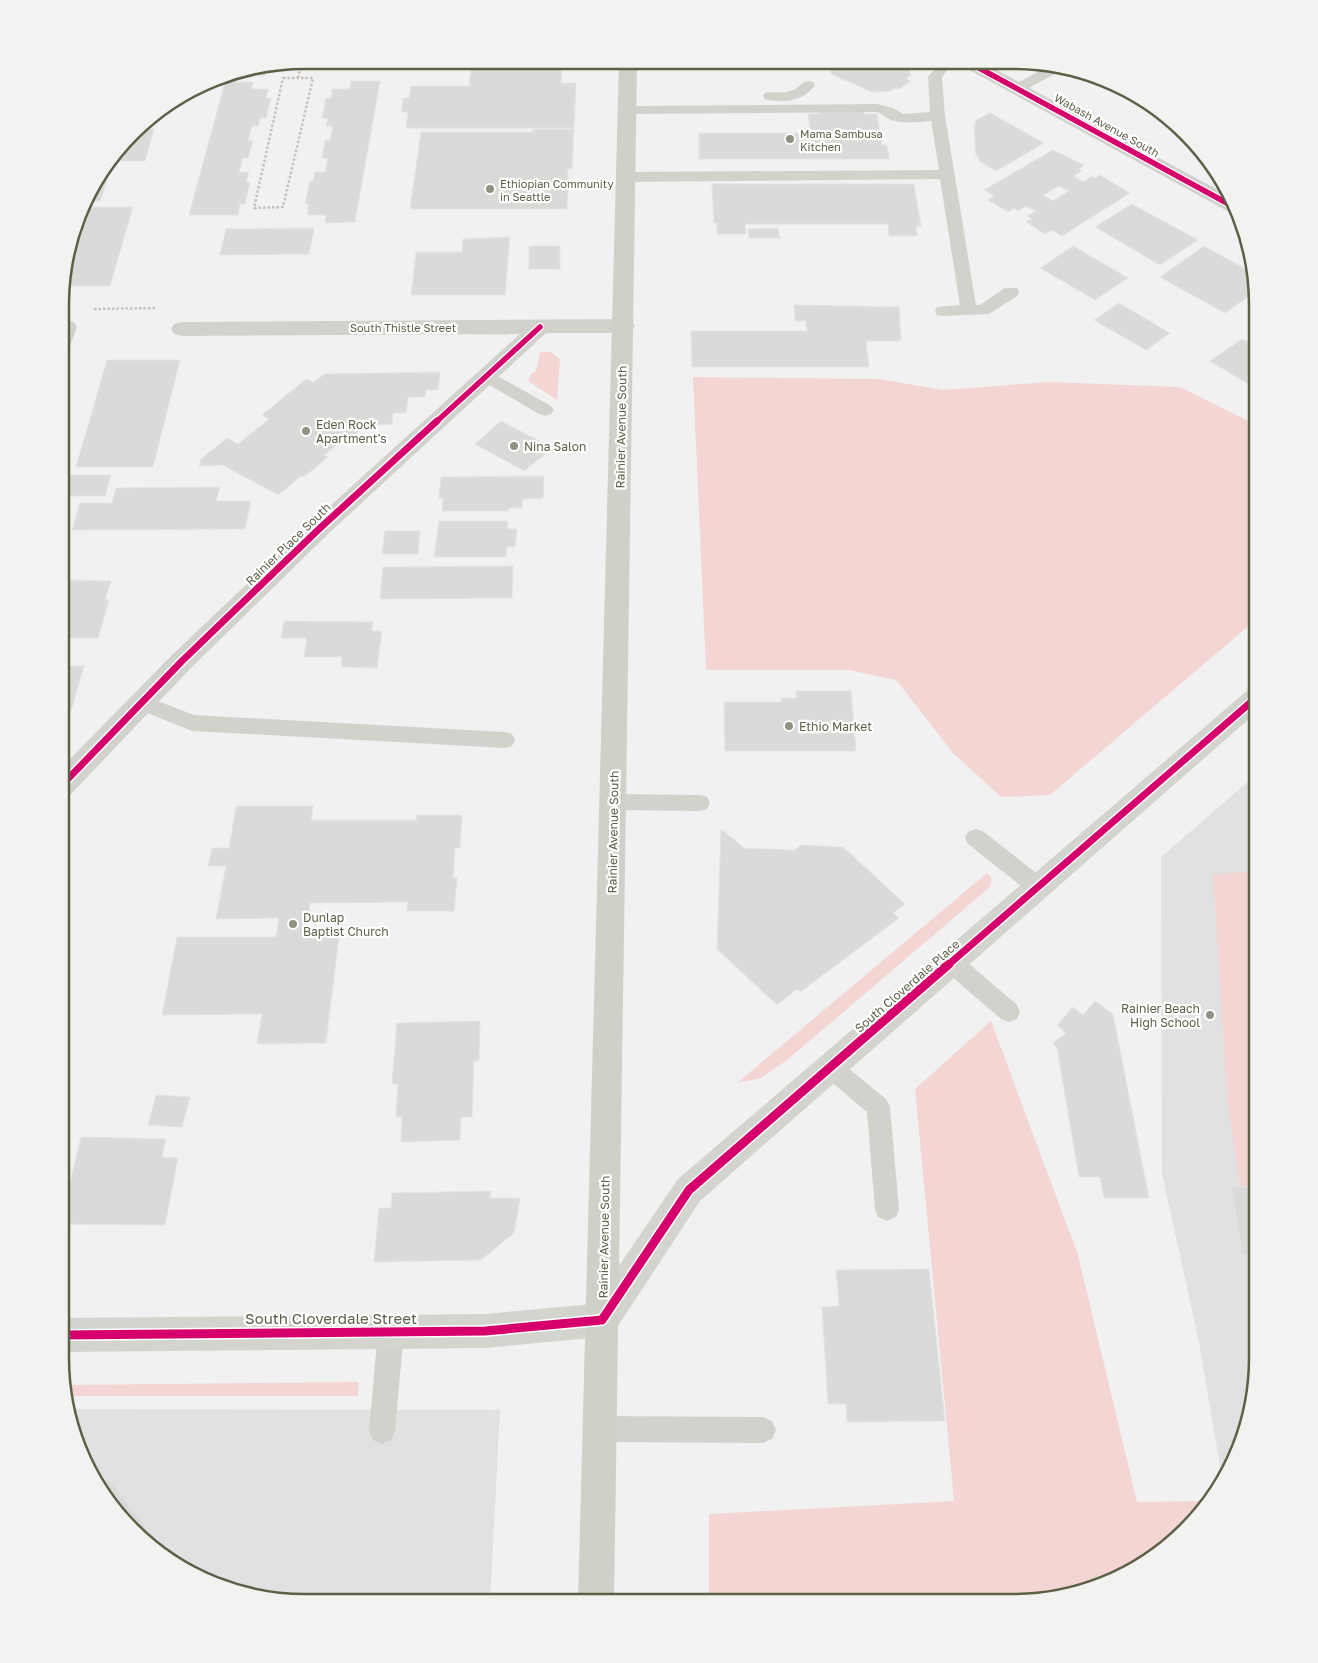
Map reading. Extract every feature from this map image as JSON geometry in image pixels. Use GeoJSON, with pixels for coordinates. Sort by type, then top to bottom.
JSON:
{"type":"FeatureCollection","features":[{"type":"Feature","properties":{"kind":"main road","name":"Rainier Avenue South"},"geometry":{"type":"LineString","coordinates":[[596,1594],[624,326],[628,69]]}},
{"type":"Feature","properties":{"kind":"street","name":"Wabash Avenue South"},"geometry":{"type":"LineString","coordinates":[[981,69],[1226,203]]}},
{"type":"Feature","properties":{"kind":"street","name":"South Thistle Street"},"geometry":{"type":"LineString","coordinates":[[182,328],[624,326]]}},
{"type":"Feature","properties":{"kind":"street","name":"Rainier Place South"},"geometry":{"type":"LineString","coordinates":[[69,778],[182,661],[319,529],[540,327]]}},
{"type":"Feature","properties":{"kind":"street","name":"South Cloverdale Place"},"geometry":{"type":"LineString","coordinates":[[602,1320],[688,1190],[1249,704]]}},
{"type":"Feature","properties":{"kind":"street","name":"South Cloverdale Street"},"geometry":{"type":"LineString","coordinates":[[69,1334],[486,1331],[602,1320]]}},
{"type":"Feature","properties":{"kind":"lane"},"geometry":{"type":"LineString","coordinates":[[941,69],[935,77],[938,116],[969,310]]}},
{"type":"Feature","properties":{"kind":"lane"},"geometry":{"type":"LineString","coordinates":[[1018,88],[1049,72]]}},
{"type":"Feature","properties":{"kind":"lane"},"geometry":{"type":"LineString","coordinates":[[627,103],[795,96],[802,92],[808,84]]}},
{"type":"Feature","properties":{"kind":"lane"},"geometry":{"type":"LineString","coordinates":[[627,103],[877,108],[903,118],[938,116]]}},
{"type":"Feature","properties":{"kind":"lane"},"geometry":{"type":"LineString","coordinates":[[626,177],[948,174]]}},
{"type":"Feature","properties":{"kind":"lane"},"geometry":{"type":"LineString","coordinates":[[943,311],[983,310],[1011,292]]}},
{"type":"Feature","properties":{"kind":"lane"},"geometry":{"type":"LineString","coordinates":[[487,376],[545,410]]}},
{"type":"Feature","properties":{"kind":"lane"},"geometry":{"type":"LineString","coordinates":[[142,703],[192,723],[505,740]]}},
{"type":"Feature","properties":{"kind":"lane"},"geometry":{"type":"LineString","coordinates":[[613,802],[700,803]]}},
{"type":"Feature","properties":{"kind":"lane"},"geometry":{"type":"LineString","coordinates":[[976,838],[1038,887]]}},
{"type":"Feature","properties":{"kind":"lane"},"geometry":{"type":"LineString","coordinates":[[951,962],[1009,1012]]}},
{"type":"Feature","properties":{"kind":"lane"},"geometry":{"type":"LineString","coordinates":[[830,1067],[878,1107],[887,1209]]}},
{"type":"Feature","properties":{"kind":"lane"},"geometry":{"type":"LineString","coordinates":[[382,1431],[391,1331]]}},
{"type":"Feature","properties":{"kind":"lane"},"geometry":{"type":"LineString","coordinates":[[601,1429],[763,1430]]}},
{"type":"Feature","properties":{"kind":"path"},"geometry":{"type":"LineString","coordinates":[[298,78],[300,69]]}},
{"type":"Feature","properties":{"kind":"path"},"geometry":{"type":"LineString","coordinates":[[283,78],[298,78],[313,78],[283,207],[254,208],[283,78]]}},
{"type":"Feature","properties":{"kind":"path"},"geometry":{"type":"LineString","coordinates":[[69,328],[95,308],[179,308],[182,328]]}},
{"type":"Feature","properties":{"kind":"shaded area"},"geometry":{"type":"Polygon","coordinates":[[[540,352],[550,352],[560,359],[557,400],[528,381],[531,374],[536,371],[540,352]]]}},
{"type":"Feature","properties":{"kind":"shaded area"},"geometry":{"type":"Polygon","coordinates":[[[693,377],[880,379],[942,390],[1048,382],[1180,387],[1249,422],[1249,626],[1050,795],[1001,797],[953,753],[896,680],[849,670],[706,670],[693,377]]]}},
{"type":"Feature","properties":{"kind":"shaded area","name":"Rainier Beach High School"},"geometry":{"type":"Polygon","coordinates":[[[1249,781],[1249,1374],[1245,1404],[1237,1434],[1221,1471],[1199,1342],[1162,1174],[1161,857],[1249,781]]]}},
{"type":"Feature","properties":{"kind":"shaded area"},"geometry":{"type":"Polygon","coordinates":[[[1249,872],[1249,1244],[1227,1098],[1213,874],[1249,872]]]}},
{"type":"Feature","properties":{"kind":"shaded area"},"geometry":{"type":"Polygon","coordinates":[[[987,873],[992,878],[990,887],[786,1061],[761,1078],[737,1083],[987,873]]]}},
{"type":"Feature","properties":{"kind":"shaded area"},"geometry":{"type":"Polygon","coordinates":[[[991,1021],[1078,1255],[1137,1502],[1201,1501],[1191,1514],[1169,1536],[1131,1563],[1089,1582],[1059,1590],[1029,1594],[709,1594],[709,1514],[954,1501],[915,1089],[991,1021]]]}},
{"type":"Feature","properties":{"kind":"shaded area"},"geometry":{"type":"Polygon","coordinates":[[[359,1382],[358,1396],[72,1396],[70,1385],[359,1382]]]}},
{"type":"Feature","properties":{"kind":"shaded area"},"geometry":{"type":"Polygon","coordinates":[[[74,1409],[500,1410],[490,1594],[289,1594],[259,1590],[214,1576],[187,1563],[149,1536],[127,1514],[100,1476],[81,1434],[74,1409]]]}},
{"type":"Feature","properties":{"kind":"building"},"geometry":{"type":"Polygon","coordinates":[[[471,69],[562,69],[561,83],[576,83],[574,128],[406,128],[408,112],[401,112],[403,98],[409,98],[411,86],[469,86],[471,69]]]}},
{"type":"Feature","properties":{"kind":"building"},"geometry":{"type":"Polygon","coordinates":[[[830,69],[909,69],[911,75],[906,79],[911,81],[899,89],[872,92],[831,74],[830,69]]]}},
{"type":"Feature","properties":{"kind":"building"},"geometry":{"type":"Polygon","coordinates":[[[265,72],[264,76],[249,76],[265,72]]]}},
{"type":"Feature","properties":{"kind":"building"},"geometry":{"type":"Polygon","coordinates":[[[351,81],[380,81],[355,222],[325,223],[326,215],[307,215],[309,204],[305,204],[310,181],[313,181],[315,172],[325,172],[328,158],[322,158],[325,140],[330,140],[333,126],[326,126],[328,118],[322,118],[326,98],[331,98],[332,89],[350,89],[351,81]]]}},
{"type":"Feature","properties":{"kind":"building"},"geometry":{"type":"Polygon","coordinates":[[[253,82],[251,89],[268,89],[266,98],[271,98],[266,118],[260,118],[258,126],[252,126],[248,141],[253,141],[248,158],[243,158],[239,172],[249,172],[246,182],[250,182],[245,204],[240,204],[238,215],[189,215],[225,83],[253,82]]]}},
{"type":"Feature","properties":{"kind":"building","name":"Mama Sambusa Kitchen"},"geometry":{"type":"Polygon","coordinates":[[[820,111],[864,111],[865,114],[877,114],[882,145],[887,145],[889,159],[699,159],[699,133],[800,133],[800,128],[810,128],[808,114],[820,114],[820,111]]]}},
{"type":"Feature","properties":{"kind":"building"},"geometry":{"type":"Polygon","coordinates":[[[990,113],[1044,143],[996,171],[979,161],[978,156],[976,156],[975,121],[990,113]]]}},
{"type":"Feature","properties":{"kind":"building"},"geometry":{"type":"Polygon","coordinates":[[[147,129],[154,129],[145,161],[118,161],[147,129]]]}},
{"type":"Feature","properties":{"kind":"building","name":"Ethiopian Community in Seattle"},"geometry":{"type":"Polygon","coordinates":[[[533,129],[574,129],[572,169],[568,169],[567,209],[410,209],[421,132],[532,132],[533,129]]]}},
{"type":"Feature","properties":{"kind":"building"},"geometry":{"type":"Polygon","coordinates":[[[1053,150],[1084,165],[1079,169],[1082,171],[1073,176],[1083,182],[1092,176],[1095,178],[1100,175],[1130,193],[1062,236],[1052,230],[1045,234],[1026,222],[1032,219],[1027,216],[1036,211],[1026,206],[1018,211],[1014,208],[1008,212],[988,200],[994,196],[984,190],[1053,150]],[[1059,186],[1043,195],[1053,201],[1069,191],[1059,186]]]}},
{"type":"Feature","properties":{"kind":"building"},"geometry":{"type":"Polygon","coordinates":[[[108,177],[100,201],[93,201],[108,177]]]}},
{"type":"Feature","properties":{"kind":"building"},"geometry":{"type":"Polygon","coordinates":[[[712,184],[914,184],[921,226],[916,226],[917,236],[889,236],[888,224],[745,224],[746,234],[717,234],[717,223],[714,223],[712,184]]]}},
{"type":"Feature","properties":{"kind":"building"},"geometry":{"type":"Polygon","coordinates":[[[1132,204],[1198,240],[1160,265],[1095,227],[1132,204]]]}},
{"type":"Feature","properties":{"kind":"building"},"geometry":{"type":"Polygon","coordinates":[[[90,207],[133,207],[110,286],[69,286],[73,259],[81,229],[90,207]]]}},
{"type":"Feature","properties":{"kind":"building"},"geometry":{"type":"Polygon","coordinates":[[[314,228],[309,254],[220,255],[226,229],[314,228]]]}},
{"type":"Feature","properties":{"kind":"building"},"geometry":{"type":"Polygon","coordinates":[[[778,228],[780,238],[749,238],[748,229],[778,228]]]}},
{"type":"Feature","properties":{"kind":"building"},"geometry":{"type":"Polygon","coordinates":[[[510,237],[505,295],[411,295],[416,252],[462,252],[463,239],[510,237]]]}},
{"type":"Feature","properties":{"kind":"building"},"geometry":{"type":"Polygon","coordinates":[[[529,246],[560,246],[560,269],[529,269],[529,246]]]}},
{"type":"Feature","properties":{"kind":"building"},"geometry":{"type":"Polygon","coordinates":[[[1073,246],[1128,278],[1095,300],[1040,268],[1073,246]]]}},
{"type":"Feature","properties":{"kind":"building"},"geometry":{"type":"Polygon","coordinates":[[[1204,246],[1246,270],[1249,296],[1225,313],[1160,277],[1204,246]]]}},
{"type":"Feature","properties":{"kind":"building"},"geometry":{"type":"Polygon","coordinates":[[[1119,303],[1170,333],[1146,350],[1094,320],[1119,303]]]}},
{"type":"Feature","properties":{"kind":"building"},"geometry":{"type":"Polygon","coordinates":[[[794,305],[899,307],[901,341],[866,341],[869,367],[692,367],[691,331],[807,331],[806,321],[795,321],[794,305]]]}},
{"type":"Feature","properties":{"kind":"building"},"geometry":{"type":"Polygon","coordinates":[[[1242,339],[1249,343],[1249,385],[1210,361],[1242,339]]]}},
{"type":"Feature","properties":{"kind":"building"},"geometry":{"type":"Polygon","coordinates":[[[107,360],[180,360],[153,467],[76,467],[107,360]]]}},
{"type":"Feature","properties":{"kind":"building","name":"Eden Rock Apartment's"},"geometry":{"type":"Polygon","coordinates":[[[440,372],[438,390],[426,390],[425,397],[408,397],[406,413],[393,413],[392,424],[368,425],[341,445],[338,444],[324,455],[328,457],[278,495],[223,465],[199,466],[201,459],[227,438],[238,444],[269,419],[262,415],[306,379],[313,382],[325,374],[440,372]]]}},
{"type":"Feature","properties":{"kind":"building","name":"Nina Salon"},"geometry":{"type":"Polygon","coordinates":[[[501,421],[553,448],[524,471],[475,444],[501,421]]]}},
{"type":"Feature","properties":{"kind":"building"},"geometry":{"type":"Polygon","coordinates":[[[69,475],[111,475],[105,496],[69,496],[69,475]]]}},
{"type":"Feature","properties":{"kind":"building"},"geometry":{"type":"Polygon","coordinates":[[[544,476],[543,498],[522,499],[522,508],[509,508],[508,511],[442,511],[443,498],[439,498],[441,477],[544,476]]]}},
{"type":"Feature","properties":{"kind":"building"},"geometry":{"type":"Polygon","coordinates":[[[220,487],[216,501],[251,501],[245,529],[72,530],[80,503],[112,503],[116,488],[220,487]]]}},
{"type":"Feature","properties":{"kind":"building"},"geometry":{"type":"Polygon","coordinates":[[[439,521],[508,521],[507,529],[517,529],[515,547],[507,547],[506,557],[434,557],[439,521]]]}},
{"type":"Feature","properties":{"kind":"building"},"geometry":{"type":"Polygon","coordinates":[[[385,531],[420,531],[418,554],[382,554],[385,531]]]}},
{"type":"Feature","properties":{"kind":"building"},"geometry":{"type":"Polygon","coordinates":[[[513,566],[512,598],[380,599],[383,567],[513,566]]]}},
{"type":"Feature","properties":{"kind":"building"},"geometry":{"type":"Polygon","coordinates":[[[69,580],[111,581],[105,599],[109,600],[98,638],[69,638],[69,580]]]}},
{"type":"Feature","properties":{"kind":"building"},"geometry":{"type":"Polygon","coordinates":[[[284,621],[373,622],[372,631],[382,631],[377,668],[341,667],[342,657],[304,657],[307,638],[281,638],[284,621]]]}},
{"type":"Feature","properties":{"kind":"building"},"geometry":{"type":"Polygon","coordinates":[[[69,666],[84,666],[71,711],[69,711],[69,666]]]}},
{"type":"Feature","properties":{"kind":"building","name":"Ethio Market"},"geometry":{"type":"Polygon","coordinates":[[[796,691],[851,691],[856,751],[725,751],[724,702],[781,702],[781,698],[797,698],[796,691]]]}},
{"type":"Feature","properties":{"kind":"building","name":"Dunlap Baptist Church"},"geometry":{"type":"Polygon","coordinates":[[[236,806],[313,806],[311,820],[416,820],[417,815],[462,815],[460,848],[455,848],[453,878],[457,878],[454,911],[407,911],[408,902],[310,903],[307,929],[340,929],[326,1043],[257,1044],[262,1014],[162,1015],[177,937],[276,937],[279,918],[216,919],[226,866],[208,866],[212,848],[229,848],[236,806]]]}},
{"type":"Feature","properties":{"kind":"building"},"geometry":{"type":"Polygon","coordinates":[[[721,829],[744,848],[795,850],[801,845],[843,847],[905,904],[893,913],[899,918],[800,992],[797,989],[777,1005],[717,949],[721,829]]]}},
{"type":"Feature","properties":{"kind":"building"},"geometry":{"type":"Polygon","coordinates":[[[1095,1001],[1113,1014],[1149,1198],[1104,1198],[1100,1177],[1079,1177],[1057,1048],[1053,1043],[1066,1033],[1057,1025],[1073,1007],[1083,1015],[1095,1001]]]}},
{"type":"Feature","properties":{"kind":"building"},"geometry":{"type":"Polygon","coordinates":[[[480,1021],[479,1061],[474,1061],[472,1117],[461,1117],[460,1140],[401,1142],[402,1116],[396,1117],[398,1084],[392,1084],[397,1023],[480,1021]]]}},
{"type":"Feature","properties":{"kind":"building"},"geometry":{"type":"Polygon","coordinates":[[[156,1095],[190,1097],[182,1127],[148,1125],[156,1095]]]}},
{"type":"Feature","properties":{"kind":"building"},"geometry":{"type":"Polygon","coordinates":[[[81,1137],[166,1139],[162,1157],[178,1158],[165,1225],[69,1224],[69,1187],[81,1137]]]}},
{"type":"Feature","properties":{"kind":"building"},"geometry":{"type":"Polygon","coordinates":[[[1231,1186],[1249,1187],[1249,1254],[1242,1254],[1231,1186]]]}},
{"type":"Feature","properties":{"kind":"building"},"geometry":{"type":"Polygon","coordinates":[[[491,1191],[490,1198],[520,1198],[514,1233],[481,1260],[374,1262],[379,1208],[391,1208],[392,1193],[491,1191]]]}},
{"type":"Feature","properties":{"kind":"building"},"geometry":{"type":"Polygon","coordinates":[[[929,1269],[945,1421],[847,1422],[846,1404],[828,1404],[822,1307],[839,1306],[836,1270],[929,1269]]]}},
{"type":"Feature","properties":{"kind":"building"},"geometry":{"type":"Polygon","coordinates":[[[102,1479],[109,1479],[159,1543],[127,1514],[102,1479]]]}},
{"type":"Feature","properties":{"kind":"cycle path"},"geometry":{"type":"LineString","coordinates":[[981,69],[1226,203]]}},
{"type":"Feature","properties":{"kind":"cycle path"},"geometry":{"type":"LineString","coordinates":[[69,778],[182,661],[319,529],[540,327]]}},
{"type":"Feature","properties":{"kind":"cycle path"},"geometry":{"type":"LineString","coordinates":[[69,1335],[485,1331],[602,1320],[689,1190],[1249,704]]}},
{"type":"Feature","properties":{"kind":"place","name":"Mama Sambusa Kitchen"},"geometry":{"type":"Point","coordinates":[790,139]}},
{"type":"Feature","properties":{"kind":"place","name":"Ethiopian Community in Seattle"},"geometry":{"type":"Point","coordinates":[490,189]}},
{"type":"Feature","properties":{"kind":"place","name":"Eden Rock Apartment's"},"geometry":{"type":"Point","coordinates":[306,431]}},
{"type":"Feature","properties":{"kind":"place","name":"Nina Salon"},"geometry":{"type":"Point","coordinates":[514,446]}},
{"type":"Feature","properties":{"kind":"place","name":"Ethio Market"},"geometry":{"type":"Point","coordinates":[789,726]}},
{"type":"Feature","properties":{"kind":"place","name":"Dunlap Baptist Church"},"geometry":{"type":"Point","coordinates":[293,924]}},
{"type":"Feature","properties":{"kind":"place","name":"Rainier Beach High School"},"geometry":{"type":"Point","coordinates":[1210,1015]}}]}
